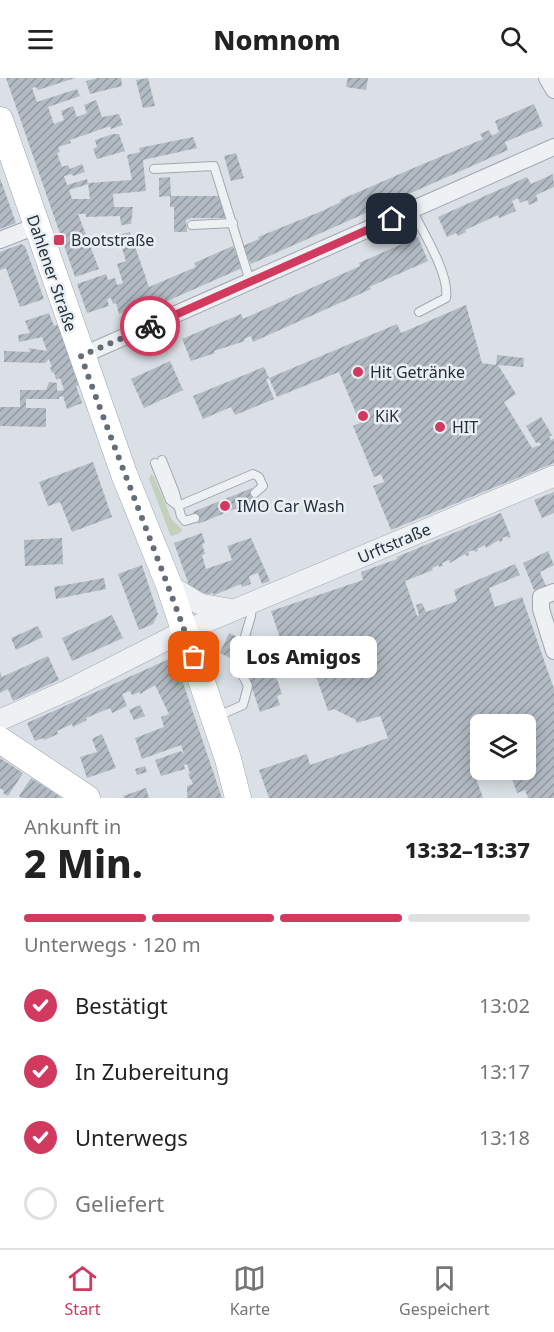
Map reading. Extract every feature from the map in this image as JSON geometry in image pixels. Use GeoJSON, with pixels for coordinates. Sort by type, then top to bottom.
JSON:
{"type":"FeatureCollection","features":[{"type":"Feature","properties":{"kind":"main road","name":"Dahlener Straße"},"geometry":{"type":"LineString","coordinates":[[0,120],[81,356],[124,474],[169,585],[214,717],[238,798]]}},
{"type":"Feature","properties":{"kind":"main road"},"geometry":{"type":"LineString","coordinates":[[0,740],[87,798]]}},
{"type":"Feature","properties":{"kind":"street"},"geometry":{"type":"LineString","coordinates":[[547,78],[554,90]]}},
{"type":"Feature","properties":{"kind":"street"},"geometry":{"type":"LineString","coordinates":[[81,356],[554,147]]}},
{"type":"Feature","properties":{"kind":"street"},"geometry":{"type":"LineString","coordinates":[[0,240],[36,226]]}},
{"type":"Feature","properties":{"kind":"street","name":"Urftstraße"},"geometry":{"type":"LineString","coordinates":[[0,720],[68,690],[184,631],[554,476]]}},
{"type":"Feature","properties":{"kind":"street"},"geometry":{"type":"LineString","coordinates":[[169,585],[201,604],[243,607]]}},
{"type":"Feature","properties":{"kind":"street"},"geometry":{"type":"LineString","coordinates":[[554,592],[541,597],[541,609],[554,651]]}},
{"type":"Feature","properties":{"kind":"lane"},"geometry":{"type":"LineString","coordinates":[[154,169],[214,166],[250,281]]}},
{"type":"Feature","properties":{"kind":"lane"},"geometry":{"type":"LineString","coordinates":[[412,210],[440,267],[448,290],[446,298],[419,312]]}},
{"type":"Feature","properties":{"kind":"lane"},"geometry":{"type":"LineString","coordinates":[[192,225],[233,223]]}},
{"type":"Feature","properties":{"kind":"lane"},"geometry":{"type":"LineString","coordinates":[[159,461],[170,500],[178,506],[185,521],[195,518]]}},
{"type":"Feature","properties":{"kind":"lane"},"geometry":{"type":"LineString","coordinates":[[178,506],[253,474],[259,477],[263,486],[255,493]]}},
{"type":"Feature","properties":{"kind":"lane"},"geometry":{"type":"LineString","coordinates":[[243,607],[251,616],[244,640]]}},
{"type":"Feature","properties":{"kind":"lane"},"geometry":{"type":"LineString","coordinates":[[214,717],[243,705],[248,686],[235,660]]}},
{"type":"Feature","properties":{"kind":"green space"},"geometry":{"type":"Polygon","coordinates":[[[151,474],[172,520],[182,529],[180,533],[171,536],[170,534],[149,479],[151,474]]]}},
{"type":"Feature","properties":{"kind":"building"},"geometry":{"type":"Polygon","coordinates":[[[6,78],[75,78],[38,90],[36,87],[32,88],[37,102],[77,89],[80,96],[48,107],[54,124],[64,120],[61,111],[73,106],[77,117],[87,113],[84,105],[96,100],[102,117],[119,114],[123,125],[111,129],[110,126],[70,140],[71,143],[58,147],[60,152],[57,153],[62,167],[68,165],[70,169],[82,164],[85,172],[64,176],[67,185],[87,179],[88,184],[69,190],[72,199],[90,199],[88,183],[132,180],[127,155],[140,152],[139,148],[193,137],[197,148],[143,160],[146,191],[113,194],[114,207],[133,207],[131,224],[121,225],[120,216],[86,217],[86,214],[78,214],[99,269],[75,277],[6,78]]]}},
{"type":"Feature","properties":{"kind":"building"},"geometry":{"type":"Polygon","coordinates":[[[98,78],[121,78],[122,86],[90,94],[86,81],[98,78]]]}},
{"type":"Feature","properties":{"kind":"building"},"geometry":{"type":"Polygon","coordinates":[[[148,78],[155,106],[143,108],[136,80],[148,78]]]}},
{"type":"Feature","properties":{"kind":"building"},"geometry":{"type":"Polygon","coordinates":[[[348,78],[368,78],[366,90],[346,87],[348,78]]]}},
{"type":"Feature","properties":{"kind":"building"},"geometry":{"type":"Polygon","coordinates":[[[534,104],[543,126],[505,142],[508,150],[251,264],[243,246],[259,239],[258,237],[483,139],[480,134],[489,130],[492,136],[499,132],[495,121],[534,104]]]}},
{"type":"Feature","properties":{"kind":"building"},"geometry":{"type":"Polygon","coordinates":[[[119,134],[125,151],[97,159],[93,149],[97,147],[95,140],[119,134]]]}},
{"type":"Feature","properties":{"kind":"building"},"geometry":{"type":"Polygon","coordinates":[[[236,153],[244,178],[231,181],[224,156],[236,153]]]}},
{"type":"Feature","properties":{"kind":"building"},"geometry":{"type":"Polygon","coordinates":[[[553,174],[554,187],[536,195],[538,201],[529,205],[527,200],[520,203],[518,198],[512,201],[516,211],[499,218],[498,215],[465,230],[466,232],[458,236],[456,233],[447,237],[438,217],[527,177],[531,184],[553,174]]]}},
{"type":"Feature","properties":{"kind":"building"},"geometry":{"type":"Polygon","coordinates":[[[170,177],[171,196],[220,196],[227,218],[191,218],[186,220],[187,232],[174,232],[174,207],[170,207],[170,196],[159,197],[159,178],[170,177]]]}},
{"type":"Feature","properties":{"kind":"building"},"geometry":{"type":"Polygon","coordinates":[[[0,178],[16,223],[0,229],[0,178]]]}},
{"type":"Feature","properties":{"kind":"building"},"geometry":{"type":"Polygon","coordinates":[[[130,232],[149,287],[196,267],[194,263],[233,246],[242,268],[156,306],[154,300],[119,314],[116,303],[113,304],[111,298],[107,299],[109,306],[87,313],[77,284],[106,274],[108,280],[115,278],[117,285],[123,283],[117,264],[126,261],[118,235],[130,232]]]}},
{"type":"Feature","properties":{"kind":"building"},"geometry":{"type":"Polygon","coordinates":[[[418,237],[428,261],[253,342],[251,336],[244,339],[245,341],[191,361],[182,339],[241,314],[243,319],[418,237]]]}},
{"type":"Feature","properties":{"kind":"building"},"geometry":{"type":"Polygon","coordinates":[[[21,244],[25,246],[44,299],[20,307],[6,268],[0,270],[0,252],[21,244]]]}},
{"type":"Feature","properties":{"kind":"building","name":"HIT"},"geometry":{"type":"Polygon","coordinates":[[[466,305],[482,363],[496,365],[497,355],[524,358],[523,367],[498,365],[516,394],[504,402],[532,448],[541,445],[539,442],[536,443],[526,426],[541,417],[552,435],[549,437],[551,440],[554,439],[554,463],[391,530],[373,486],[384,482],[381,474],[374,477],[353,426],[360,423],[339,372],[277,397],[269,378],[397,324],[401,333],[466,305]]]}},
{"type":"Feature","properties":{"kind":"building"},"geometry":{"type":"Polygon","coordinates":[[[49,313],[54,326],[59,324],[81,385],[76,386],[82,403],[67,409],[63,396],[59,399],[26,399],[26,408],[46,408],[46,427],[0,426],[0,407],[20,407],[20,390],[46,390],[49,382],[57,383],[57,391],[64,390],[60,378],[56,380],[54,372],[52,373],[49,359],[45,363],[4,362],[4,351],[30,352],[29,348],[47,351],[42,337],[19,342],[18,335],[30,333],[25,321],[49,313]]]}},
{"type":"Feature","properties":{"kind":"building"},"geometry":{"type":"Polygon","coordinates":[[[170,361],[183,390],[144,408],[131,379],[170,361]]]}},
{"type":"Feature","properties":{"kind":"building"},"geometry":{"type":"Polygon","coordinates":[[[264,367],[269,378],[266,379],[274,399],[235,415],[231,407],[203,419],[193,396],[264,367]]]}},
{"type":"Feature","properties":{"kind":"building"},"geometry":{"type":"Polygon","coordinates":[[[93,462],[112,517],[72,532],[60,502],[48,506],[39,482],[93,462]]]}},
{"type":"Feature","properties":{"kind":"building","name":"IMO Car Wash"},"geometry":{"type":"Polygon","coordinates":[[[252,488],[257,500],[198,524],[193,512],[252,488]]]}},
{"type":"Feature","properties":{"kind":"building"},"geometry":{"type":"Polygon","coordinates":[[[554,492],[554,513],[542,518],[534,500],[554,492]]]}},
{"type":"Feature","properties":{"kind":"building"},"geometry":{"type":"Polygon","coordinates":[[[501,513],[511,537],[502,538],[500,542],[499,540],[486,548],[485,545],[477,549],[478,551],[468,552],[469,555],[465,554],[450,563],[449,560],[442,563],[443,566],[439,567],[439,565],[432,568],[433,570],[405,581],[417,616],[419,615],[416,605],[422,603],[426,612],[457,601],[454,590],[515,564],[520,575],[489,588],[495,607],[522,597],[554,689],[554,798],[528,798],[525,790],[517,793],[512,780],[536,780],[536,714],[470,714],[470,780],[477,780],[483,798],[269,798],[259,770],[307,754],[310,765],[388,738],[380,716],[357,723],[356,720],[334,709],[328,711],[312,664],[291,671],[271,611],[363,580],[361,572],[397,559],[397,557],[501,513]]]}},
{"type":"Feature","properties":{"kind":"building"},"geometry":{"type":"Polygon","coordinates":[[[202,533],[205,554],[202,555],[206,569],[232,560],[227,546],[251,538],[270,581],[262,584],[258,573],[249,576],[251,584],[242,587],[241,584],[214,595],[191,591],[174,543],[202,533]]]}},
{"type":"Feature","properties":{"kind":"building"},"geometry":{"type":"Polygon","coordinates":[[[62,538],[63,564],[25,566],[24,540],[62,538]]]}},
{"type":"Feature","properties":{"kind":"building"},"geometry":{"type":"Polygon","coordinates":[[[548,551],[554,565],[540,572],[546,586],[534,590],[523,563],[548,551]]]}},
{"type":"Feature","properties":{"kind":"building"},"geometry":{"type":"Polygon","coordinates":[[[142,565],[158,614],[153,624],[139,630],[118,574],[142,565]]]}},
{"type":"Feature","properties":{"kind":"building"},"geometry":{"type":"Polygon","coordinates":[[[104,578],[106,589],[56,599],[54,587],[104,578]]]}},
{"type":"Feature","properties":{"kind":"building"},"geometry":{"type":"Polygon","coordinates":[[[112,615],[123,638],[72,661],[62,638],[112,615]]]}},
{"type":"Feature","properties":{"kind":"building"},"geometry":{"type":"Polygon","coordinates":[[[38,626],[43,637],[16,650],[11,638],[38,626]]]}},
{"type":"Feature","properties":{"kind":"building"},"geometry":{"type":"Polygon","coordinates":[[[229,633],[255,645],[245,665],[220,653],[229,633]]]}},
{"type":"Feature","properties":{"kind":"building"},"geometry":{"type":"Polygon","coordinates":[[[48,656],[59,680],[13,701],[8,689],[0,693],[0,672],[2,677],[48,656]]]}},
{"type":"Feature","properties":{"kind":"building"},"geometry":{"type":"Polygon","coordinates":[[[169,659],[176,662],[222,798],[187,798],[187,786],[193,784],[188,774],[190,773],[187,764],[184,765],[185,769],[161,776],[155,760],[181,751],[184,754],[181,745],[142,759],[135,738],[164,727],[161,717],[169,714],[155,685],[140,694],[140,692],[132,695],[130,691],[122,694],[127,706],[112,713],[110,708],[86,718],[87,720],[73,727],[72,724],[57,731],[58,734],[35,741],[27,723],[169,659]]]}},
{"type":"Feature","properties":{"kind":"building"},"geometry":{"type":"Polygon","coordinates":[[[273,668],[282,694],[277,696],[280,705],[260,712],[248,676],[273,668]]]}},
{"type":"Feature","properties":{"kind":"building"},"geometry":{"type":"Polygon","coordinates":[[[140,705],[145,716],[134,720],[129,710],[140,705]]]}},
{"type":"Feature","properties":{"kind":"building"},"geometry":{"type":"Polygon","coordinates":[[[102,734],[116,768],[87,778],[80,757],[97,752],[92,739],[102,734]]]}},
{"type":"Feature","properties":{"kind":"building"},"geometry":{"type":"Polygon","coordinates":[[[0,758],[23,773],[8,796],[0,788],[0,758]]]}},
{"type":"Feature","properties":{"kind":"building"},"geometry":{"type":"Polygon","coordinates":[[[145,766],[147,772],[137,775],[135,769],[145,766]]]}},
{"type":"Feature","properties":{"kind":"building"},"geometry":{"type":"Polygon","coordinates":[[[31,778],[62,798],[22,798],[19,796],[31,778]]]}},
{"type":"Feature","properties":{"kind":"building"},"geometry":{"type":"Polygon","coordinates":[[[146,788],[149,798],[124,798],[123,796],[146,788]]]}},
{"type":"Feature","properties":{"kind":"way so far"},"geometry":{"type":"LineString","coordinates":[[150,326],[81,356],[124,474],[169,585],[194,657]]}},
{"type":"Feature","properties":{"kind":"place","name":"Bootstraße"},"geometry":{"type":"Point","coordinates":[59,240]}},
{"type":"Feature","properties":{"kind":"place","name":"Hit Getränke"},"geometry":{"type":"Point","coordinates":[358,372]}},
{"type":"Feature","properties":{"kind":"place","name":"KiK"},"geometry":{"type":"Point","coordinates":[363,416]}},
{"type":"Feature","properties":{"kind":"place","name":"HIT"},"geometry":{"type":"Point","coordinates":[440,427]}},
{"type":"Feature","properties":{"kind":"place","name":"IMO Car Wash"},"geometry":{"type":"Point","coordinates":[225,506]}},
{"type":"Feature","properties":{"kind":"place","name":"Los Amigos"},"geometry":{"type":"Point","coordinates":[194,657]}},
{"type":"Feature","properties":{"kind":"route"},"geometry":{"type":"LineString","coordinates":[[150,326],[392,219]]}}]}
